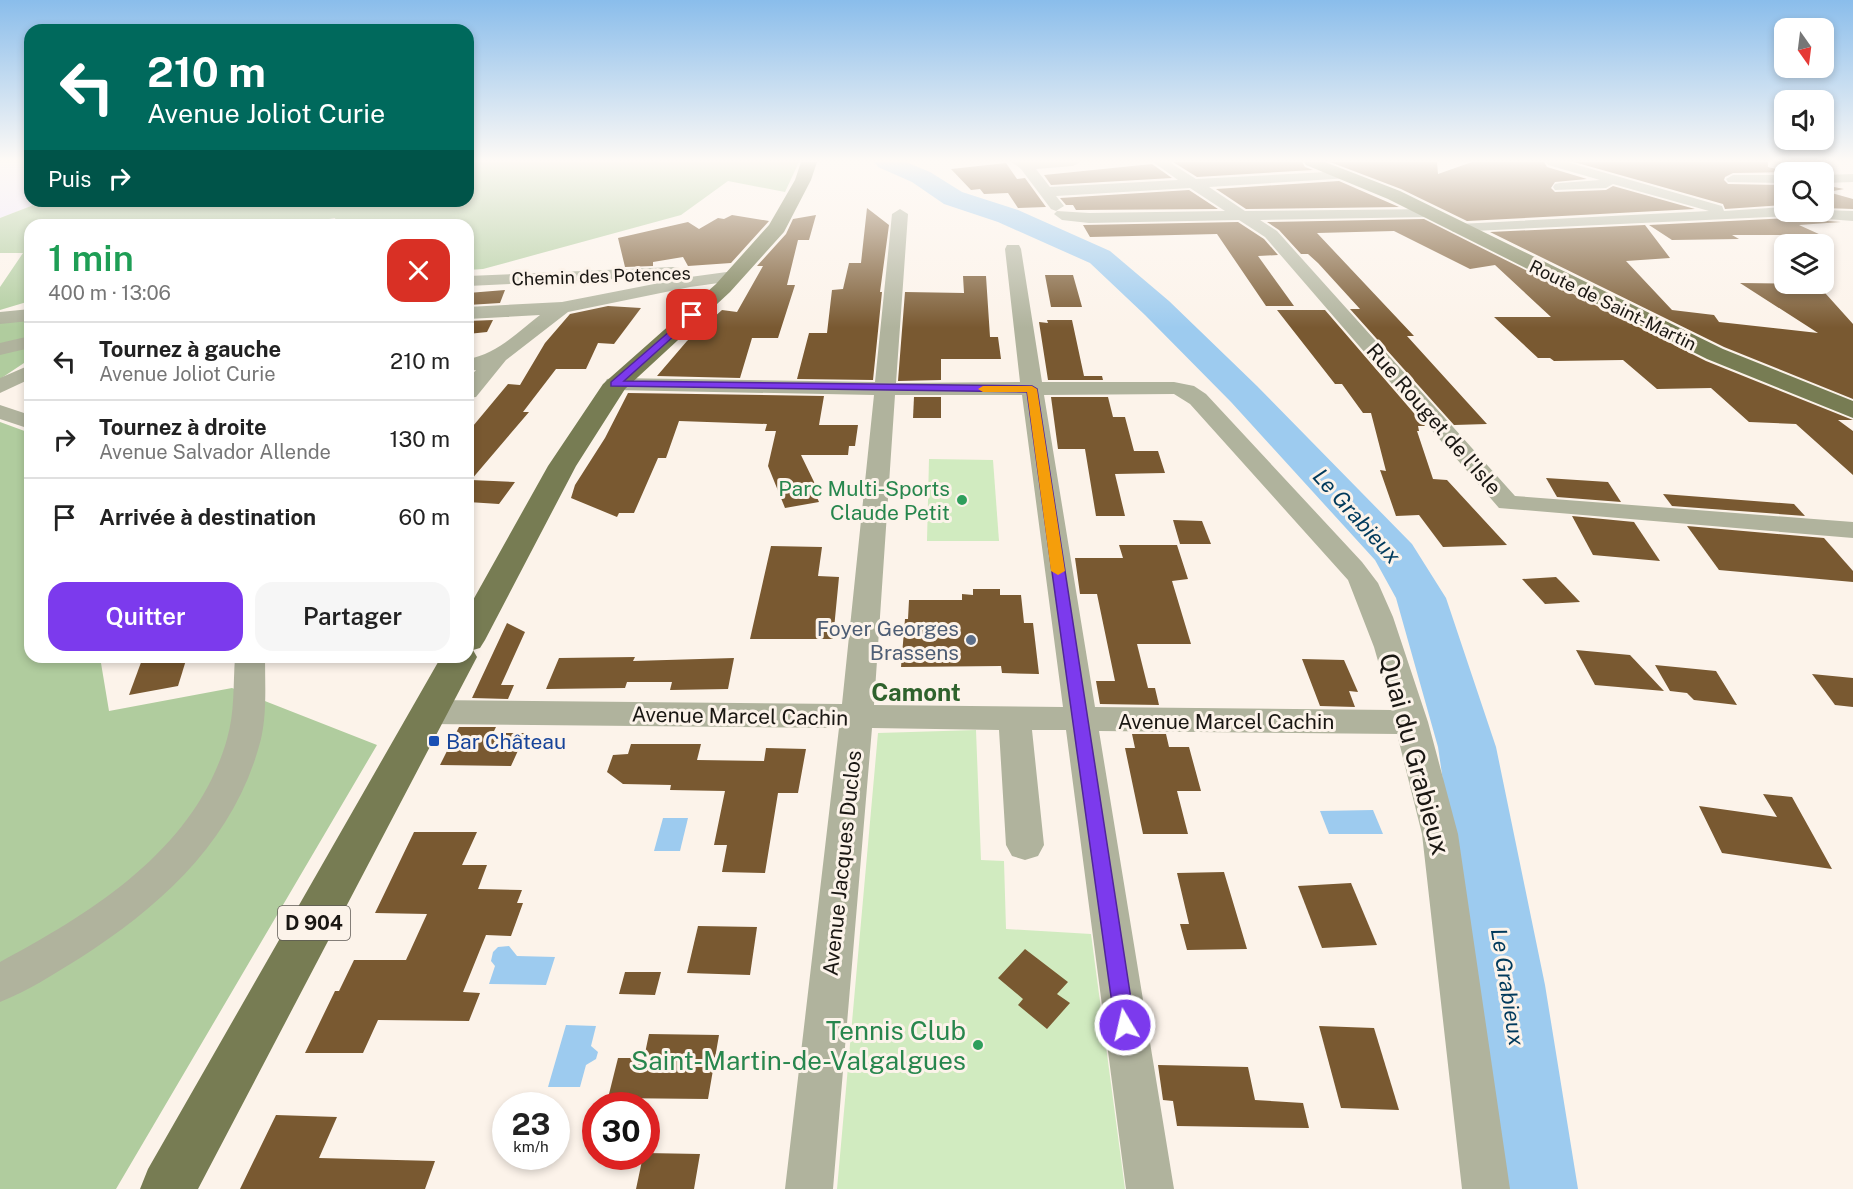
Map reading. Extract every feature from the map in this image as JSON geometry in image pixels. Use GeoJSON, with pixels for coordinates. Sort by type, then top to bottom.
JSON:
{"type":"FeatureCollection","features":[{"type":"Feature","properties":{"kind":"main road"},"geometry":{"type":"LineString","coordinates":[[474,628],[562,466],[615,384],[734,276],[777,228],[783,217]]}},
{"type":"Feature","properties":{"kind":"main road","name":"Route de Saint-Martin"},"geometry":{"type":"LineString","coordinates":[[1440,217],[1715,354],[1853,410]]}},
{"type":"Feature","properties":{"kind":"main road","name":"D 904"},"geometry":{"type":"LineString","coordinates":[[168,1189],[456,663]]}},
{"type":"Feature","properties":{"kind":"street","name":"Avenue Jacques Duclos"},"geometry":{"type":"LineString","coordinates":[[809,1189],[857,717],[900,217]]}},
{"type":"Feature","properties":{"kind":"street"},"geometry":{"type":"LineString","coordinates":[[1075,217],[1120,217]]}},
{"type":"Feature","properties":{"kind":"street","name":"Rue Rouget de l'Isle"},"geometry":{"type":"LineString","coordinates":[[1247,217],[1277,241],[1508,503],[1853,530]]}},
{"type":"Feature","properties":{"kind":"street"},"geometry":{"type":"LineString","coordinates":[[1460,228],[1681,217]]}},
{"type":"Feature","properties":{"kind":"street"},"geometry":{"type":"LineString","coordinates":[[1013,249],[1150,1189]]}},
{"type":"Feature","properties":{"kind":"street","name":"Chemin des Potences"},"geometry":{"type":"LineString","coordinates":[[474,281],[691,271],[734,276]]}},
{"type":"Feature","properties":{"kind":"street"},"geometry":{"type":"LineString","coordinates":[[474,313],[562,308],[690,282],[734,276]]}},
{"type":"Feature","properties":{"kind":"street"},"geometry":{"type":"LineString","coordinates":[[474,385],[496,359],[562,308]]}},
{"type":"Feature","properties":{"kind":"street"},"geometry":{"type":"LineString","coordinates":[[0,318],[24,316]]}},
{"type":"Feature","properties":{"kind":"street"},"geometry":{"type":"LineString","coordinates":[[0,350],[24,344]]}},
{"type":"Feature","properties":{"kind":"street"},"geometry":{"type":"LineString","coordinates":[[474,364],[496,359]]}},
{"type":"Feature","properties":{"kind":"street"},"geometry":{"type":"LineString","coordinates":[[0,387],[24,374]]}},
{"type":"Feature","properties":{"kind":"street"},"geometry":{"type":"LineString","coordinates":[[615,384],[1032,389]]}},
{"type":"Feature","properties":{"kind":"street","name":"Quai du Grabieux"},"geometry":{"type":"LineString","coordinates":[[1032,389],[1174,388],[1198,399],[1344,557],[1365,585],[1407,701],[1440,834],[1486,1189]]}},
{"type":"Feature","properties":{"kind":"street"},"geometry":{"type":"LineString","coordinates":[[0,412],[24,420]]}},
{"type":"Feature","properties":{"kind":"street"},"geometry":{"type":"LineString","coordinates":[[0,983],[55,954],[112,915],[166,869],[203,829],[227,783],[245,737],[250,663]]}},
{"type":"Feature","properties":{"kind":"street","name":"Avenue Marcel Cachin"},"geometry":{"type":"LineString","coordinates":[[429,712],[1412,722]]}},
{"type":"Feature","properties":{"kind":"street"},"geometry":{"type":"LineString","coordinates":[[1015,719],[1025,845]]}},
{"type":"Feature","properties":{"kind":"green space"},"geometry":{"type":"Polygon","coordinates":[[[672,217],[474,270],[474,219],[24,219],[24,303],[0,310],[0,287],[23,253],[0,253],[0,218],[672,217]]]}},
{"type":"Feature","properties":{"kind":"green space"},"geometry":{"type":"Polygon","coordinates":[[[24,320],[24,363],[0,379],[0,323],[24,320]]]}},
{"type":"Feature","properties":{"kind":"green space"},"geometry":{"type":"Polygon","coordinates":[[[0,422],[24,431],[24,663],[101,663],[109,711],[232,688],[377,745],[116,1189],[0,1189],[0,422]]]}},
{"type":"Feature","properties":{"kind":"green space","name":"Parc Multi-Sports Claude Petit"},"geometry":{"type":"Polygon","coordinates":[[[929,459],[993,460],[999,541],[927,541],[929,459]]]}},
{"type":"Feature","properties":{"kind":"green space","name":"Tennis Club Saint-Martin-de-Valgalgues"},"geometry":{"type":"Polygon","coordinates":[[[976,730],[981,860],[1004,861],[1006,929],[1091,934],[1125,1189],[837,1189],[878,733],[976,730]]]}},
{"type":"Feature","properties":{"kind":"water"},"geometry":{"type":"Polygon","coordinates":[[[1373,810],[1383,834],[1329,834],[1320,811],[1373,810]]]}},
{"type":"Feature","properties":{"kind":"water"},"geometry":{"type":"Polygon","coordinates":[[[663,818],[688,818],[680,851],[654,851],[663,818]]]}},
{"type":"Feature","properties":{"kind":"water"},"geometry":{"type":"Polygon","coordinates":[[[509,946],[517,956],[555,957],[546,985],[489,984],[495,966],[491,961],[493,952],[498,947],[509,946]]]}},
{"type":"Feature","properties":{"kind":"water"},"geometry":{"type":"Polygon","coordinates":[[[566,1025],[596,1026],[591,1046],[598,1052],[596,1059],[586,1065],[580,1087],[548,1087],[566,1025]]]}},
{"type":"Feature","properties":{"kind":"building"},"geometry":{"type":"Polygon","coordinates":[[[747,217],[769,221],[731,263],[688,266],[683,257],[653,262],[653,266],[625,267],[618,238],[688,222],[699,229],[718,218],[747,217]]]}},
{"type":"Feature","properties":{"kind":"building"},"geometry":{"type":"Polygon","coordinates":[[[815,217],[809,240],[798,240],[787,285],[795,285],[778,338],[752,338],[740,378],[657,376],[687,341],[722,310],[737,312],[763,266],[757,266],[786,234],[793,219],[815,217]]]}},
{"type":"Feature","properties":{"kind":"building"},"geometry":{"type":"Polygon","coordinates":[[[866,217],[879,217],[889,225],[880,292],[882,292],[873,380],[797,379],[809,333],[827,333],[832,290],[843,289],[849,263],[861,263],[866,217]]]}},
{"type":"Feature","properties":{"kind":"building"},"geometry":{"type":"Polygon","coordinates":[[[1460,217],[1534,217],[1467,221],[1460,217]]]}},
{"type":"Feature","properties":{"kind":"building"},"geometry":{"type":"Polygon","coordinates":[[[1424,219],[1706,361],[1853,420],[1838,420],[1853,431],[1853,475],[1796,424],[1749,422],[1711,388],[1657,389],[1623,360],[1554,361],[1550,358],[1538,358],[1494,317],[1551,317],[1495,265],[1470,269],[1394,231],[1317,233],[1414,336],[1407,336],[1487,424],[1454,425],[1350,309],[1360,309],[1318,263],[1308,254],[1301,254],[1279,230],[1267,222],[1424,219]]]}},
{"type":"Feature","properties":{"kind":"building"},"geometry":{"type":"Polygon","coordinates":[[[1774,219],[1774,222],[1841,222],[1799,225],[1819,234],[1732,235],[1739,239],[1672,240],[1649,225],[1774,219]]]}},
{"type":"Feature","properties":{"kind":"building"},"geometry":{"type":"Polygon","coordinates":[[[1238,222],[1264,239],[1278,255],[1258,256],[1294,306],[1266,306],[1217,234],[1090,237],[1083,225],[1238,222]]]}},
{"type":"Feature","properties":{"kind":"building"},"geometry":{"type":"Polygon","coordinates":[[[1645,225],[1670,258],[1626,261],[1672,310],[1714,315],[1719,322],[1818,333],[1740,283],[1774,283],[1774,294],[1826,294],[1853,324],[1853,399],[1724,347],[1490,232],[1645,225]]]}},
{"type":"Feature","properties":{"kind":"building"},"geometry":{"type":"Polygon","coordinates":[[[1045,275],[1073,275],[1082,307],[1051,307],[1045,275]]]}},
{"type":"Feature","properties":{"kind":"building"},"geometry":{"type":"Polygon","coordinates":[[[963,276],[986,276],[990,337],[998,337],[1001,359],[941,359],[941,380],[898,381],[905,292],[964,293],[963,276]]]}},
{"type":"Feature","properties":{"kind":"building"},"geometry":{"type":"Polygon","coordinates":[[[505,290],[500,303],[474,305],[474,293],[505,290]]]}},
{"type":"Feature","properties":{"kind":"building"},"geometry":{"type":"Polygon","coordinates":[[[608,306],[641,308],[614,344],[598,343],[586,369],[556,369],[523,412],[529,412],[474,476],[474,425],[508,384],[520,385],[545,343],[570,314],[608,306]]]}},
{"type":"Feature","properties":{"kind":"building"},"geometry":{"type":"Polygon","coordinates":[[[1277,310],[1325,310],[1425,426],[1418,426],[1419,431],[1417,431],[1433,479],[1447,480],[1507,545],[1443,547],[1419,515],[1396,516],[1380,470],[1386,471],[1371,413],[1363,413],[1342,384],[1335,384],[1277,310]]]}},
{"type":"Feature","properties":{"kind":"building"},"geometry":{"type":"Polygon","coordinates":[[[493,320],[487,332],[474,333],[474,321],[493,320]]]}},
{"type":"Feature","properties":{"kind":"building"},"geometry":{"type":"Polygon","coordinates":[[[1047,320],[1072,320],[1084,376],[1102,376],[1103,380],[1048,380],[1039,322],[1048,323],[1047,320]]]}},
{"type":"Feature","properties":{"kind":"building"},"geometry":{"type":"Polygon","coordinates":[[[628,393],[824,396],[819,425],[858,425],[855,446],[849,446],[848,455],[801,455],[816,486],[812,486],[819,502],[785,508],[768,466],[776,431],[765,431],[767,424],[679,421],[666,458],[658,458],[634,513],[619,513],[617,517],[571,498],[575,485],[605,438],[628,393]]]}},
{"type":"Feature","properties":{"kind":"building"},"geometry":{"type":"Polygon","coordinates":[[[914,397],[941,397],[941,418],[913,418],[914,397]]]}},
{"type":"Feature","properties":{"kind":"building"},"geometry":{"type":"Polygon","coordinates":[[[1051,397],[1108,397],[1113,417],[1125,417],[1134,451],[1158,451],[1165,473],[1115,474],[1125,516],[1096,516],[1085,449],[1058,449],[1051,397]]]}},
{"type":"Feature","properties":{"kind":"building"},"geometry":{"type":"Polygon","coordinates":[[[1546,478],[1608,482],[1621,502],[1557,497],[1546,478]]]}},
{"type":"Feature","properties":{"kind":"building"},"geometry":{"type":"Polygon","coordinates":[[[474,480],[515,482],[499,504],[474,502],[474,480]]]}},
{"type":"Feature","properties":{"kind":"building"},"geometry":{"type":"Polygon","coordinates":[[[1663,494],[1794,504],[1805,516],[1672,506],[1663,494]]]}},
{"type":"Feature","properties":{"kind":"building"},"geometry":{"type":"Polygon","coordinates":[[[1572,516],[1634,522],[1660,561],[1593,555],[1572,516]]]}},
{"type":"Feature","properties":{"kind":"building"},"geometry":{"type":"Polygon","coordinates":[[[1173,520],[1202,521],[1211,544],[1180,544],[1173,520]]]}},
{"type":"Feature","properties":{"kind":"building"},"geometry":{"type":"Polygon","coordinates":[[[1687,526],[1824,538],[1853,571],[1853,582],[1719,570],[1687,526]]]}},
{"type":"Feature","properties":{"kind":"building"},"geometry":{"type":"Polygon","coordinates":[[[1119,545],[1177,545],[1188,579],[1172,581],[1191,644],[1137,644],[1148,688],[1155,688],[1159,705],[1100,704],[1096,681],[1115,681],[1097,594],[1080,594],[1075,558],[1123,558],[1119,545]]]}},
{"type":"Feature","properties":{"kind":"building"},"geometry":{"type":"Polygon","coordinates":[[[771,546],[822,547],[818,576],[839,577],[833,639],[750,639],[771,546]]]}},
{"type":"Feature","properties":{"kind":"building"},"geometry":{"type":"Polygon","coordinates":[[[1556,577],[1580,602],[1545,604],[1522,579],[1556,577]]]}},
{"type":"Feature","properties":{"kind":"building"},"geometry":{"type":"Polygon","coordinates":[[[973,589],[1000,589],[1000,595],[1021,595],[1024,623],[1033,623],[1039,674],[1002,673],[1001,666],[901,667],[909,600],[962,600],[962,594],[973,595],[973,589]]]}},
{"type":"Feature","properties":{"kind":"building"},"geometry":{"type":"Polygon","coordinates":[[[507,623],[525,632],[501,685],[514,685],[508,699],[472,698],[507,623]]]}},
{"type":"Feature","properties":{"kind":"building"},"geometry":{"type":"Polygon","coordinates":[[[1576,650],[1630,655],[1664,691],[1595,685],[1576,650]]]}},
{"type":"Feature","properties":{"kind":"building"},"geometry":{"type":"Polygon","coordinates":[[[635,657],[633,661],[734,658],[728,689],[670,690],[672,682],[627,682],[625,688],[546,689],[559,658],[635,657]]]}},
{"type":"Feature","properties":{"kind":"building"},"geometry":{"type":"Polygon","coordinates":[[[1302,659],[1344,660],[1358,692],[1349,691],[1355,707],[1320,706],[1302,659]]]}},
{"type":"Feature","properties":{"kind":"building"},"geometry":{"type":"Polygon","coordinates":[[[141,663],[185,663],[178,686],[129,695],[141,663]]]}},
{"type":"Feature","properties":{"kind":"building"},"geometry":{"type":"Polygon","coordinates":[[[1655,665],[1716,671],[1737,705],[1694,700],[1687,693],[1670,691],[1655,665]]]}},
{"type":"Feature","properties":{"kind":"building"},"geometry":{"type":"Polygon","coordinates":[[[1812,674],[1853,678],[1853,707],[1835,705],[1812,674]]]}},
{"type":"Feature","properties":{"kind":"building"},"geometry":{"type":"Polygon","coordinates":[[[459,727],[496,727],[493,733],[526,733],[511,766],[440,765],[459,727]]]}},
{"type":"Feature","properties":{"kind":"building"},"geometry":{"type":"Polygon","coordinates":[[[1132,734],[1166,734],[1169,747],[1189,747],[1201,791],[1177,791],[1188,834],[1143,834],[1125,748],[1135,748],[1132,734]]]}},
{"type":"Feature","properties":{"kind":"building"},"geometry":{"type":"Polygon","coordinates":[[[631,744],[701,744],[697,760],[764,761],[766,748],[806,749],[798,793],[778,793],[765,873],[722,872],[727,845],[714,845],[725,791],[670,790],[671,785],[623,784],[607,772],[613,755],[628,754],[631,744]]]}},
{"type":"Feature","properties":{"kind":"building"},"geometry":{"type":"Polygon","coordinates":[[[1763,794],[1792,797],[1832,869],[1722,853],[1699,806],[1777,817],[1763,794]]]}},
{"type":"Feature","properties":{"kind":"building"},"geometry":{"type":"Polygon","coordinates":[[[414,832],[477,832],[462,865],[487,865],[478,889],[522,890],[517,903],[523,903],[511,936],[486,935],[463,992],[480,993],[469,1021],[378,1020],[363,1053],[305,1053],[335,991],[339,991],[354,960],[406,960],[427,914],[375,913],[414,832]]]}},
{"type":"Feature","properties":{"kind":"building"},"geometry":{"type":"Polygon","coordinates":[[[1224,872],[1247,949],[1187,950],[1180,924],[1189,924],[1177,873],[1224,872]]]}},
{"type":"Feature","properties":{"kind":"building"},"geometry":{"type":"Polygon","coordinates":[[[1351,883],[1377,945],[1322,948],[1298,886],[1351,883]]]}},
{"type":"Feature","properties":{"kind":"building"},"geometry":{"type":"Polygon","coordinates":[[[698,926],[757,927],[750,975],[687,973],[698,926]]]}},
{"type":"Feature","properties":{"kind":"building"},"geometry":{"type":"Polygon","coordinates":[[[1025,949],[1068,982],[1057,994],[1070,1003],[1047,1029],[1018,1005],[1023,999],[998,978],[1025,949]]]}},
{"type":"Feature","properties":{"kind":"building"},"geometry":{"type":"Polygon","coordinates":[[[625,972],[661,972],[655,995],[619,994],[625,972]]]}},
{"type":"Feature","properties":{"kind":"building"},"geometry":{"type":"Polygon","coordinates":[[[1319,1026],[1374,1028],[1399,1110],[1341,1108],[1319,1026]]]}},
{"type":"Feature","properties":{"kind":"building"},"geometry":{"type":"Polygon","coordinates":[[[649,1034],[719,1035],[708,1099],[660,1099],[660,1092],[610,1092],[618,1058],[644,1058],[649,1034]]]}},
{"type":"Feature","properties":{"kind":"building"},"geometry":{"type":"Polygon","coordinates":[[[1158,1065],[1248,1067],[1255,1100],[1303,1103],[1309,1128],[1177,1126],[1173,1101],[1163,1100],[1158,1065]]]}},
{"type":"Feature","properties":{"kind":"building"},"geometry":{"type":"Polygon","coordinates":[[[276,1115],[337,1117],[319,1158],[435,1161],[425,1189],[240,1189],[276,1115]]]}},
{"type":"Feature","properties":{"kind":"building"},"geometry":{"type":"Polygon","coordinates":[[[660,1153],[700,1154],[694,1189],[636,1189],[640,1170],[660,1170],[660,1153]]]}},
{"type":"Feature","properties":{"kind":"waterway","name":"Le Grabieux"},"geometry":{"type":"LineString","coordinates":[[1011,217],[1100,257],[1157,308],[1244,394],[1395,554],[1421,598],[1467,747],[1509,985],[1536,1189]]}},
{"type":"Feature","properties":{"kind":"slow traffic"},"geometry":{"type":"LineString","coordinates":[[983,389],[1032,389],[1058,571]]}},
{"type":"Feature","properties":{"kind":"place","name":"Parc Multi-Sports Claude Petit"},"geometry":{"type":"Point","coordinates":[962,500]}},
{"type":"Feature","properties":{"kind":"place","name":"Foyer Georges Brassens"},"geometry":{"type":"Point","coordinates":[971,640]}},
{"type":"Feature","properties":{"kind":"place","name":"Bar Château"},"geometry":{"type":"Point","coordinates":[434,741]}},
{"type":"Feature","properties":{"kind":"place","name":"Tennis Club Saint-Martin-de-Valgalgues"},"geometry":{"type":"Point","coordinates":[978,1045]}},
{"type":"Feature","properties":{"kind":"district","name":"Camont"},"geometry":{"type":"Point","coordinates":[916,692]}},
{"type":"Feature","properties":{"kind":"route"},"geometry":{"type":"LineString","coordinates":[[692,315],[615,384],[1032,389],[1125,1025]]}}]}
